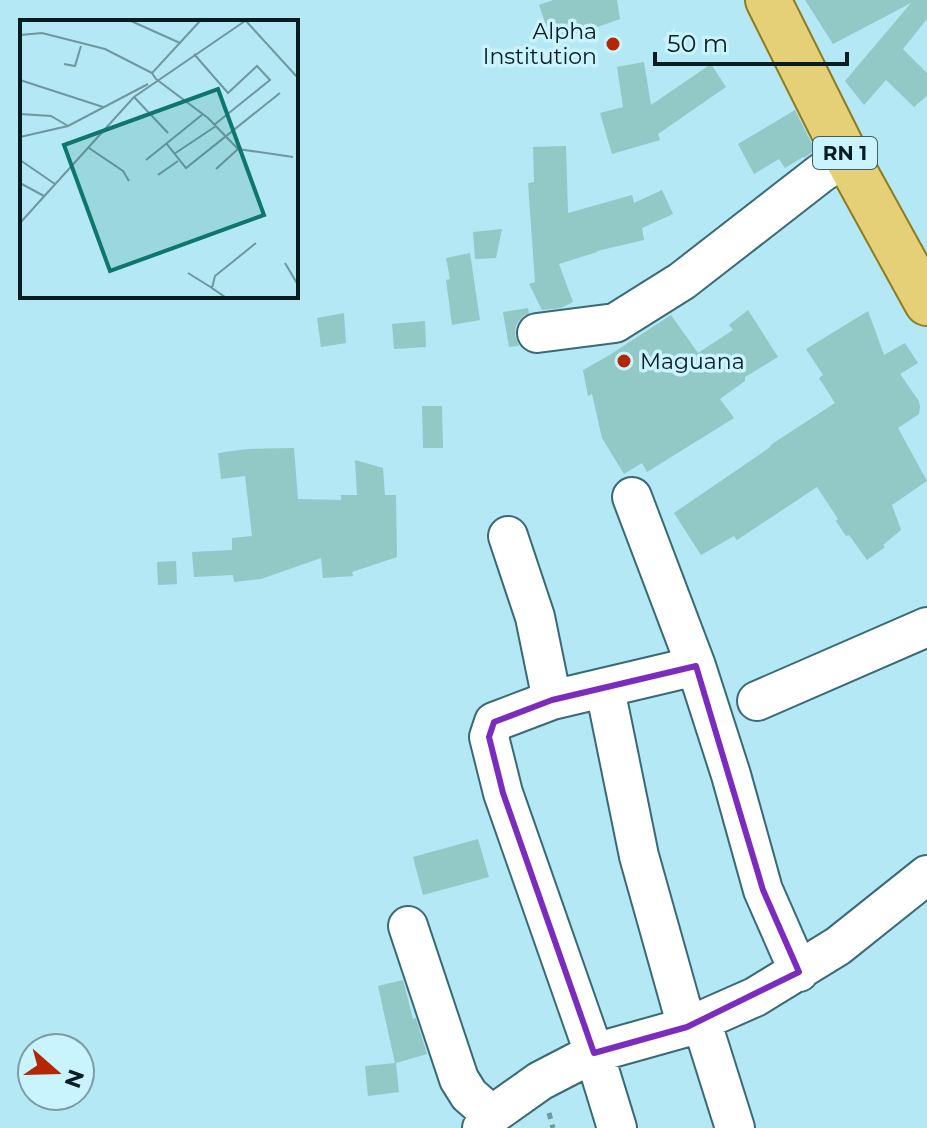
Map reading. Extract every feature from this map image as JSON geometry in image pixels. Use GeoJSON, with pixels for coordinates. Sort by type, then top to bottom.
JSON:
{"type":"FeatureCollection","features":[{"type":"Feature","properties":{"kind":"main road","name":"RN 1"},"geometry":{"type":"LineString","coordinates":[[768,0],[846,156],[927,303]]}},
{"type":"Feature","properties":{"kind":"street"},"geometry":{"type":"LineString","coordinates":[[537,333],[615,323],[682,281],[846,156]]}},
{"type":"Feature","properties":{"kind":"street"},"geometry":{"type":"LineString","coordinates":[[632,497],[696,666],[763,890],[799,972]]}},
{"type":"Feature","properties":{"kind":"street"},"geometry":{"type":"LineString","coordinates":[[508,536],[535,617],[552,700]]}},
{"type":"Feature","properties":{"kind":"street"},"geometry":{"type":"LineString","coordinates":[[757,701],[927,627]]}},
{"type":"Feature","properties":{"kind":"street"},"geometry":{"type":"LineString","coordinates":[[617,1128],[503,793],[489,737],[494,722],[552,700],[696,666]]}},
{"type":"Feature","properties":{"kind":"street"},"geometry":{"type":"LineString","coordinates":[[605,689],[639,856],[694,1024],[735,1128]]}},
{"type":"Feature","properties":{"kind":"street"},"geometry":{"type":"LineString","coordinates":[[408,926],[459,1079],[487,1122],[540,1081],[594,1053],[694,1024],[755,997],[838,946],[927,875]]}},
{"type":"Feature","properties":{"kind":"highlighted area"},"geometry":{"type":"Polygon","coordinates":[[[696,666],[763,890],[799,972],[687,1027],[594,1053],[503,793],[489,737],[494,722],[552,700],[696,666]]]}},
{"type":"Feature","properties":{"kind":"building"},"geometry":{"type":"Polygon","coordinates":[[[553,0],[617,0],[620,19],[552,43],[539,5],[553,0]]]}},
{"type":"Feature","properties":{"kind":"building"},"geometry":{"type":"Polygon","coordinates":[[[805,0],[927,0],[927,19],[903,49],[927,73],[927,96],[914,107],[886,80],[864,105],[845,81],[911,3],[833,44],[805,0]]]}},
{"type":"Feature","properties":{"kind":"building"},"geometry":{"type":"Polygon","coordinates":[[[644,62],[651,105],[711,64],[726,87],[658,134],[660,140],[612,154],[600,113],[623,107],[617,67],[644,62]]]}},
{"type":"Feature","properties":{"kind":"building"},"geometry":{"type":"Polygon","coordinates":[[[795,110],[815,150],[785,168],[779,159],[754,174],[738,144],[795,110]]]}},
{"type":"Feature","properties":{"kind":"building"},"geometry":{"type":"Polygon","coordinates":[[[566,146],[568,213],[632,195],[634,203],[662,190],[673,214],[642,228],[644,240],[559,264],[573,302],[561,308],[542,310],[529,284],[535,282],[528,183],[534,182],[533,147],[566,146]]]}},
{"type":"Feature","properties":{"kind":"building"},"geometry":{"type":"Polygon","coordinates":[[[502,229],[496,258],[475,259],[473,232],[502,229]]]}},
{"type":"Feature","properties":{"kind":"building"},"geometry":{"type":"Polygon","coordinates":[[[470,253],[480,320],[452,325],[446,258],[470,253]]]}},
{"type":"Feature","properties":{"kind":"building"},"geometry":{"type":"Polygon","coordinates":[[[528,308],[529,313],[516,325],[515,335],[519,346],[509,347],[503,312],[528,308]]]}},
{"type":"Feature","properties":{"kind":"building"},"geometry":{"type":"Polygon","coordinates":[[[748,310],[778,357],[745,377],[745,381],[720,399],[734,418],[647,472],[642,463],[624,474],[602,438],[583,370],[671,315],[698,353],[733,330],[729,325],[748,310]]]}},
{"type":"Feature","properties":{"kind":"building"},"geometry":{"type":"Polygon","coordinates":[[[868,311],[884,355],[905,343],[918,363],[900,374],[919,401],[919,414],[898,428],[927,481],[892,505],[901,530],[867,560],[849,535],[846,536],[817,487],[737,540],[734,536],[701,555],[674,513],[835,403],[819,378],[823,375],[806,349],[868,311]]]}},
{"type":"Feature","properties":{"kind":"building"},"geometry":{"type":"Polygon","coordinates":[[[344,313],[346,343],[321,347],[317,318],[344,313]]]}},
{"type":"Feature","properties":{"kind":"building"},"geometry":{"type":"Polygon","coordinates":[[[425,321],[426,347],[394,349],[392,324],[425,321]]]}},
{"type":"Feature","properties":{"kind":"building"},"geometry":{"type":"Polygon","coordinates":[[[422,406],[442,406],[443,448],[423,448],[422,406]]]}},
{"type":"Feature","properties":{"kind":"building"},"geometry":{"type":"Polygon","coordinates":[[[294,448],[298,499],[341,500],[341,495],[357,495],[355,460],[383,468],[385,495],[396,495],[397,557],[352,572],[353,576],[323,578],[321,558],[261,579],[234,582],[233,575],[194,577],[192,552],[232,550],[232,538],[252,536],[245,476],[221,479],[218,453],[294,448]]]}},
{"type":"Feature","properties":{"kind":"building"},"geometry":{"type":"Polygon","coordinates":[[[176,561],[177,584],[158,585],[157,562],[176,561]]]}},
{"type":"Feature","properties":{"kind":"building"},"geometry":{"type":"Polygon","coordinates":[[[478,839],[489,877],[423,895],[413,857],[478,839]]]}},
{"type":"Feature","properties":{"kind":"building"},"geometry":{"type":"Polygon","coordinates":[[[403,980],[413,1019],[416,1018],[427,1054],[396,1063],[399,1092],[368,1096],[365,1066],[395,1063],[378,986],[403,980]]]}},
{"type":"Feature","properties":{"kind":"place","name":"Alpha Institution"},"geometry":{"type":"Point","coordinates":[613,44]}},
{"type":"Feature","properties":{"kind":"place","name":"Maguana"},"geometry":{"type":"Point","coordinates":[624,361]}}]}
